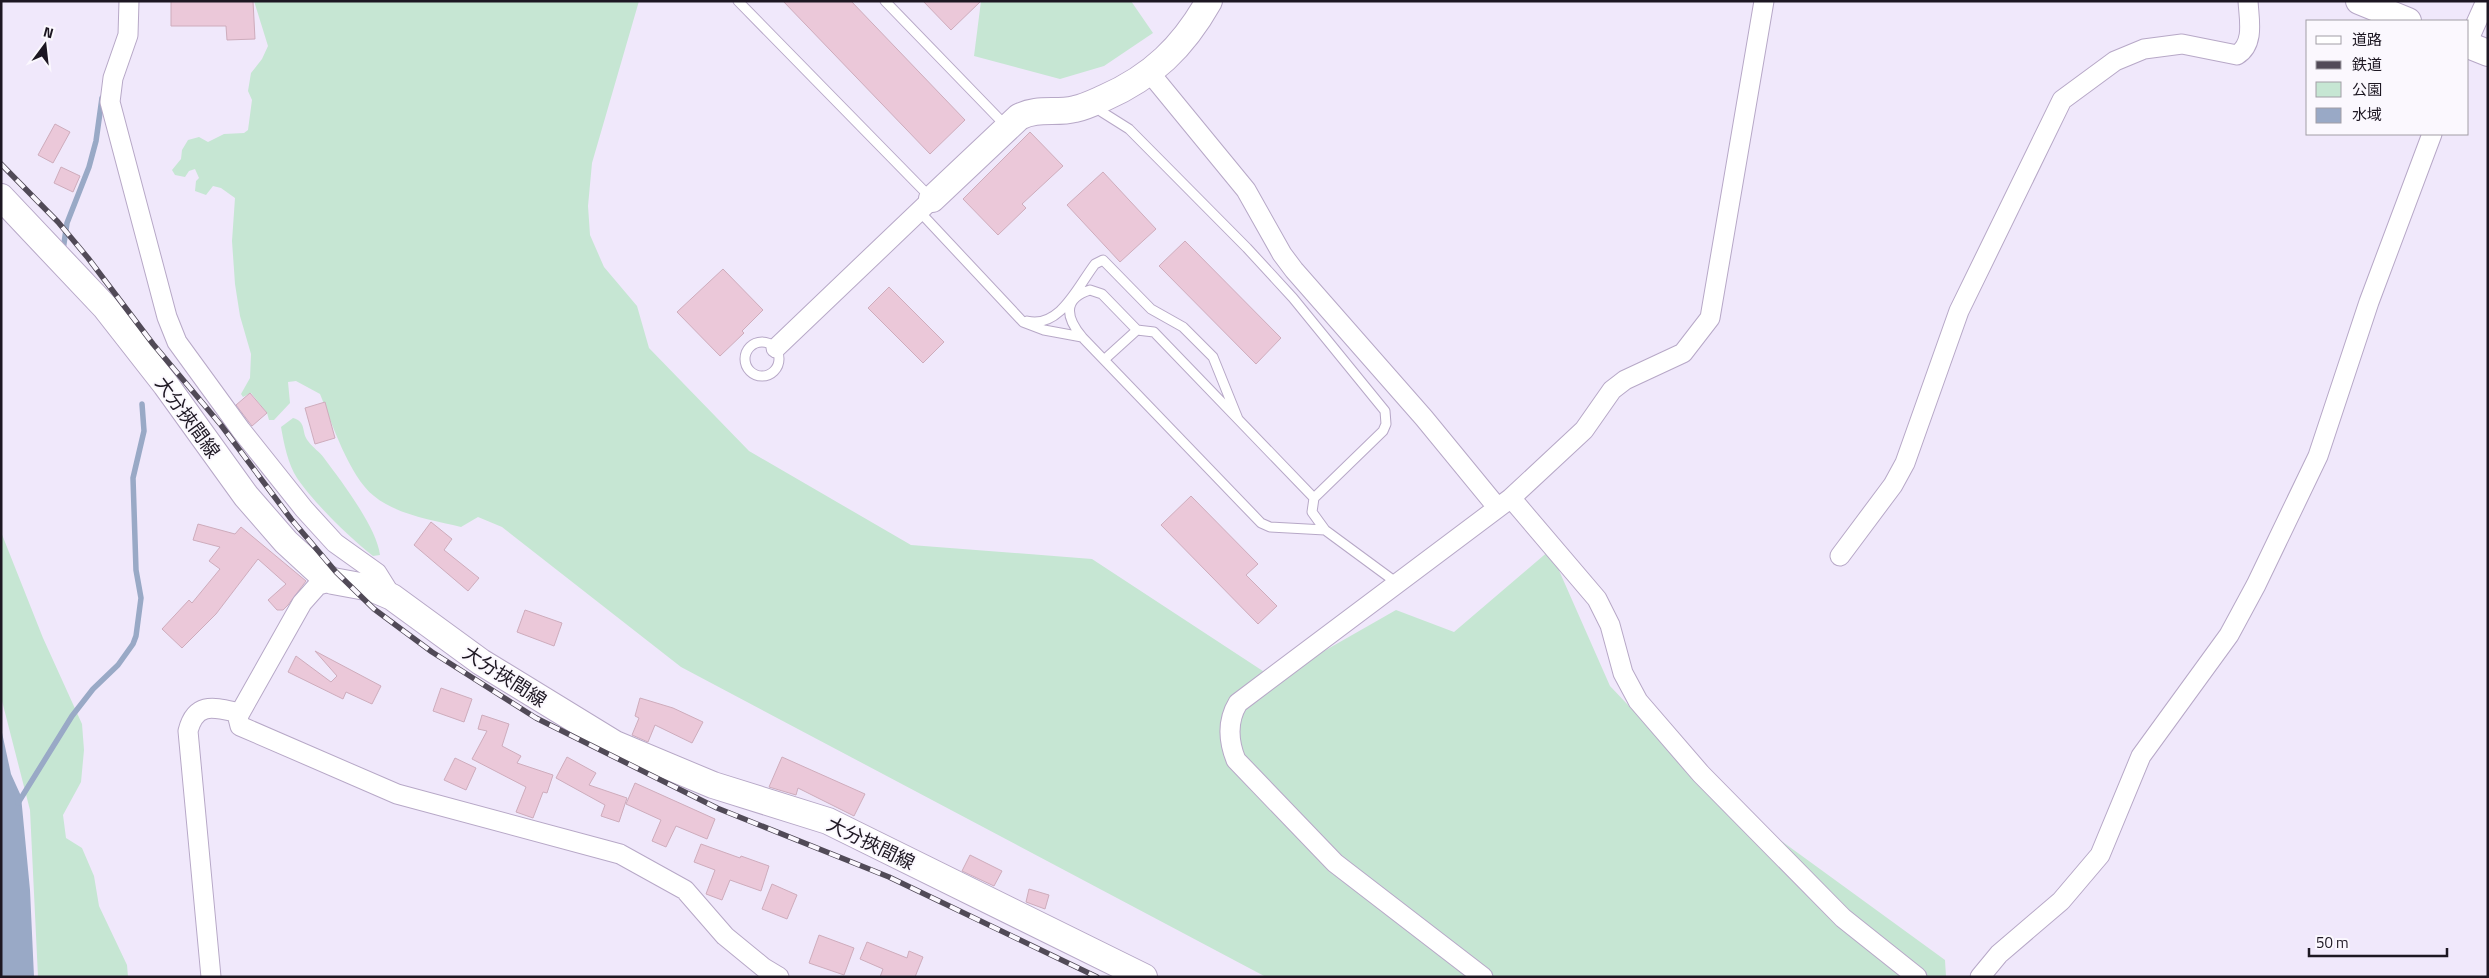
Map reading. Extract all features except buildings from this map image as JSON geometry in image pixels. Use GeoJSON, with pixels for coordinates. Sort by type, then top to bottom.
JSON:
{"type":"FeatureCollection","features":[{"type":"Feature","properties":{"kind":"main road"},"geometry":{"type":"LineString","coordinates":[[925,205],[1007,127],[1028,112],[1075,109],[1130,86],[1150,73],[1199,19],[1209,1]]}},
{"type":"Feature","properties":{"kind":"main road"},"geometry":{"type":"LineString","coordinates":[[2359,1],[2406,20]]}},
{"type":"Feature","properties":{"kind":"main road"},"geometry":{"type":"LineString","coordinates":[[2469,45],[2488,53]]}},
{"type":"Feature","properties":{"kind":"main road","name":"大分挾間線"},"geometry":{"type":"LineString","coordinates":[[1,197],[105,307],[166,385],[219,461],[263,516],[316,570],[333,581],[363,586],[392,597],[482,662],[615,744],[713,785],[828,821],[1144,977]]}},
{"type":"Feature","properties":{"kind":"street"},"geometry":{"type":"LineString","coordinates":[[129,1],[128,35],[113,78],[110,102],[171,330],[203,380],[304,509],[335,543],[377,574],[392,597]]}},
{"type":"Feature","properties":{"kind":"street"},"geometry":{"type":"LineString","coordinates":[[1483,977],[1335,864],[1245,771],[1232,750],[1230,719],[1238,703],[1504,503],[1584,430],[1612,390],[1625,380],[1683,353],[1710,318],[1764,1]]}},
{"type":"Feature","properties":{"kind":"street"},"geometry":{"type":"LineString","coordinates":[[1840,556],[1893,485],[1906,463],[1959,312],[2062,100],[2115,61],[2144,49],[2182,44],[2237,55],[2247,47],[2249,40],[2248,1]]}},
{"type":"Feature","properties":{"kind":"street"},"geometry":{"type":"LineString","coordinates":[[2469,39],[2486,1]]}},
{"type":"Feature","properties":{"kind":"street"},"geometry":{"type":"LineString","coordinates":[[1150,73],[1246,190],[1282,254],[1294,270],[1424,418],[1597,600],[1610,625],[1624,673],[1638,701],[1701,774],[1843,918],[1917,977]]}},
{"type":"Feature","properties":{"kind":"street"},"geometry":{"type":"LineString","coordinates":[[1980,977],[1999,954],[2061,901],[2100,855],[2141,756],[2229,634],[2256,585],[2318,456],[2368,302],[2432,135]]}},
{"type":"Feature","properties":{"kind":"street"},"geometry":{"type":"LineString","coordinates":[[776,348],[925,205]]}},
{"type":"Feature","properties":{"kind":"street"},"geometry":{"type":"LineString","coordinates":[[333,581],[318,585],[302,603],[240,713],[238,723],[245,730],[397,794],[620,854],[685,890],[725,936],[764,968],[779,977]]}},
{"type":"Feature","properties":{"kind":"street"},"geometry":{"type":"LineString","coordinates":[[212,977],[188,731],[194,718],[204,709],[216,708],[240,713]]}},
{"type":"Feature","properties":{"kind":"lane"},"geometry":{"type":"LineString","coordinates":[[738,1],[925,205],[1018,318],[1030,327],[1082,337]]}},
{"type":"Feature","properties":{"kind":"lane"},"geometry":{"type":"LineString","coordinates":[[885,1],[1007,127]]}},
{"type":"Feature","properties":{"kind":"lane"},"geometry":{"type":"LineString","coordinates":[[1095,102],[1102,112],[1129,129],[1260,262],[1293,298],[1385,411],[1386,424],[1383,431],[1314,498],[1312,512],[1325,530],[1397,583]]}},
{"type":"Feature","properties":{"kind":"lane"},"geometry":{"type":"LineString","coordinates":[[1018,318],[1040,322],[1053,318],[1095,264],[1103,260],[1151,309],[1183,327],[1213,357],[1238,419]]}},
{"type":"Feature","properties":{"kind":"lane"},"geometry":{"type":"LineString","coordinates":[[1314,498],[1154,332],[1138,330],[1102,294],[1090,290],[1077,297],[1070,310],[1071,324],[1261,522],[1270,527],[1325,530]]}},
{"type":"Feature","properties":{"kind":"lane"},"geometry":{"type":"LineString","coordinates":[[1105,359],[1138,330]]}},
{"type":"Feature","properties":{"kind":"green space"},"geometry":{"type":"Polygon","coordinates":[[[254,1],[639,1],[592,163],[588,206],[590,235],[604,267],[637,306],[649,348],[749,451],[911,545],[1092,559],[1275,679],[1396,610],[1454,632],[1550,550],[1610,686],[1703,784],[1945,960],[1946,977],[1266,977],[681,667],[502,527],[478,517],[461,527],[416,516],[393,508],[374,496],[357,476],[342,448],[320,394],[296,381],[288,382],[290,403],[274,420],[269,420],[267,413],[251,393],[243,397],[241,394],[250,378],[251,354],[240,316],[235,284],[232,241],[235,198],[221,188],[213,186],[206,195],[195,191],[196,181],[199,178],[195,169],[189,171],[185,177],[175,175],[172,170],[181,159],[182,150],[188,140],[199,137],[208,142],[224,134],[244,133],[248,130],[252,100],[248,91],[251,73],[262,59],[268,46],[254,1]]]}},
{"type":"Feature","properties":{"kind":"green space"},"geometry":{"type":"Polygon","coordinates":[[[981,1],[1131,1],[1153,33],[1104,66],[1060,79],[974,56],[981,1]]]}},
{"type":"Feature","properties":{"kind":"green space"},"geometry":{"type":"Polygon","coordinates":[[[293,418],[300,422],[308,441],[340,479],[358,505],[373,532],[380,555],[373,556],[353,539],[322,509],[297,478],[289,460],[281,427],[293,418]]]}},
{"type":"Feature","properties":{"kind":"green space"},"geometry":{"type":"Polygon","coordinates":[[[1,532],[43,638],[82,724],[84,750],[81,782],[63,815],[66,838],[82,848],[94,876],[99,906],[127,965],[128,977],[38,977],[30,810],[1,697],[1,532]]]}},
{"type":"Feature","properties":{"kind":"water"},"geometry":{"type":"Polygon","coordinates":[[[1,728],[11,774],[21,796],[30,890],[34,977],[1,977],[1,728]]]}},
{"type":"Feature","properties":{"kind":"waterway"},"geometry":{"type":"LineString","coordinates":[[63,250],[67,223],[89,167],[96,141],[102,98]]}},
{"type":"Feature","properties":{"kind":"waterway"},"geometry":{"type":"LineString","coordinates":[[18,803],[72,716],[93,689],[118,665],[133,644],[136,636],[141,598],[136,570],[133,478],[144,431],[142,404]]}},
{"type":"Feature","properties":{"kind":"railway"},"geometry":{"type":"LineString","coordinates":[[1,164],[58,222],[88,258],[153,344],[221,425],[291,519],[336,572],[374,609],[432,652],[536,718],[717,808],[889,877],[1097,977]]}}]}
